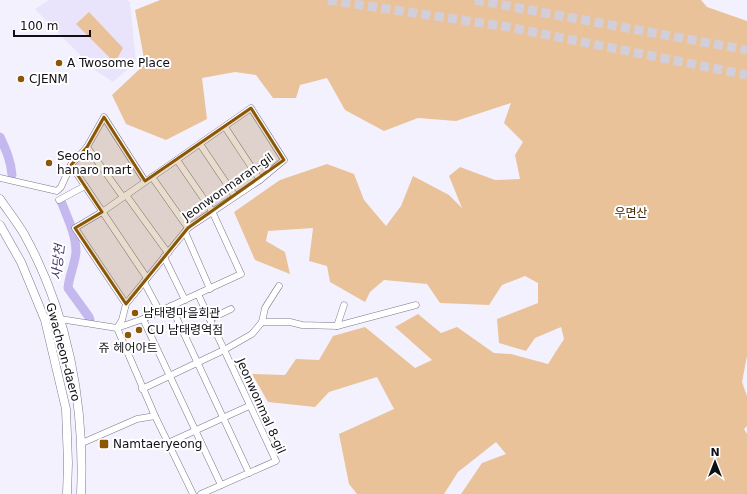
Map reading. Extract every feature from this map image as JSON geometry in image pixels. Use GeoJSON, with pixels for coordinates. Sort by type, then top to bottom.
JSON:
{"type":"FeatureCollection","features":[{"type":"Feature","properties":{"kind":"main road","name":"Gwacheon-daero"},"geometry":{"type":"LineString","coordinates":[[0,199],[24,234],[39,266],[65,335],[73,367],[80,415],[82,443],[81,494]]}},
{"type":"Feature","properties":{"kind":"main road","name":"Gwacheon-daero"},"geometry":{"type":"LineString","coordinates":[[0,225],[21,262],[45,320],[66,409],[68,463],[67,494]]}},
{"type":"Feature","properties":{"kind":"main road"},"geometry":{"type":"LineString","coordinates":[[45,320],[60,319]]}},
{"type":"Feature","properties":{"kind":"street","name":"Jeonwonmaran-gil"},"geometry":{"type":"LineString","coordinates":[[117,328],[122,320],[126,304],[186,230],[260,180],[284,160],[251,108],[225,127]]}},
{"type":"Feature","properties":{"kind":"street"},"geometry":{"type":"LineString","coordinates":[[0,178],[57,191],[61,187],[72,165],[87,147],[104,117],[145,181]]}},
{"type":"Feature","properties":{"kind":"street"},"geometry":{"type":"LineString","coordinates":[[126,304],[75,228],[102,212],[225,127],[260,180]]}},
{"type":"Feature","properties":{"kind":"street"},"geometry":{"type":"LineString","coordinates":[[200,144],[235,196]]}},
{"type":"Feature","properties":{"kind":"street"},"geometry":{"type":"LineString","coordinates":[[87,147],[166,255],[185,300]]}},
{"type":"Feature","properties":{"kind":"street"},"geometry":{"type":"LineString","coordinates":[[60,319],[117,328],[160,312],[241,274],[212,211],[177,160]]}},
{"type":"Feature","properties":{"kind":"street"},"geometry":{"type":"LineString","coordinates":[[72,165],[146,280],[160,312]]}},
{"type":"Feature","properties":{"kind":"street"},"geometry":{"type":"LineString","coordinates":[[152,177],[186,230],[210,289]]}},
{"type":"Feature","properties":{"kind":"street"},"geometry":{"type":"LineString","coordinates":[[59,200],[85,186]]}},
{"type":"Feature","properties":{"kind":"street"},"geometry":{"type":"LineString","coordinates":[[279,286],[265,308],[262,322],[290,322],[302,325],[337,326],[416,305]]}},
{"type":"Feature","properties":{"kind":"street","name":"Jeonwonmal 8-gil"},"geometry":{"type":"LineString","coordinates":[[198,294],[276,461],[249,473]]}},
{"type":"Feature","properties":{"kind":"street"},"geometry":{"type":"LineString","coordinates":[[337,326],[344,305]]}},
{"type":"Feature","properties":{"kind":"street"},"geometry":{"type":"LineString","coordinates":[[171,306],[249,473],[201,494]]}},
{"type":"Feature","properties":{"kind":"street"},"geometry":{"type":"LineString","coordinates":[[210,320],[231,309]]}},
{"type":"Feature","properties":{"kind":"street"},"geometry":{"type":"LineString","coordinates":[[143,319],[221,485]]}},
{"type":"Feature","properties":{"kind":"street","name":"Jeonwonmal 8-gil"},"geometry":{"type":"LineString","coordinates":[[224,350],[252,334],[262,322]]}},
{"type":"Feature","properties":{"kind":"street"},"geometry":{"type":"LineString","coordinates":[[117,328],[142,388],[193,494]]}},
{"type":"Feature","properties":{"kind":"street"},"geometry":{"type":"LineString","coordinates":[[142,388],[224,350]]}},
{"type":"Feature","properties":{"kind":"street"},"geometry":{"type":"LineString","coordinates":[[168,443],[249,406]]}},
{"type":"Feature","properties":{"kind":"street"},"geometry":{"type":"LineString","coordinates":[[82,443],[137,419],[155,416]]}},
{"type":"Feature","properties":{"kind":"highlighted area"},"geometry":{"type":"Polygon","coordinates":[[[251,108],[284,160],[188,228],[126,304],[75,228],[102,212],[71,165],[87,147],[104,117],[145,181],[251,108]]]}},
{"type":"Feature","properties":{"kind":"shaded area"},"geometry":{"type":"Polygon","coordinates":[[[49,0],[126,0],[130,2],[136,62],[113,82],[96,71],[35,9],[49,0]]]}},
{"type":"Feature","properties":{"kind":"green space","name":"우면산"},"geometry":{"type":"Polygon","coordinates":[[[160,0],[701,0],[707,7],[747,21],[747,356],[742,382],[747,396],[747,426],[744,429],[747,434],[747,494],[461,494],[482,463],[506,454],[496,442],[458,472],[444,494],[357,494],[349,484],[339,434],[394,409],[377,377],[329,392],[315,407],[268,402],[252,374],[285,375],[296,359],[319,360],[333,336],[365,327],[415,368],[432,360],[395,327],[418,314],[441,333],[457,327],[494,353],[511,354],[548,364],[564,339],[561,327],[535,338],[526,351],[499,343],[497,319],[538,303],[538,283],[525,276],[502,285],[489,305],[440,303],[427,284],[384,280],[370,292],[365,302],[330,282],[327,266],[309,261],[313,228],[268,231],[266,241],[285,252],[290,274],[255,260],[234,212],[280,180],[327,164],[354,174],[364,200],[386,226],[401,206],[413,176],[449,195],[462,208],[449,176],[460,167],[495,180],[520,179],[515,155],[523,142],[504,123],[511,103],[456,121],[418,118],[384,131],[345,110],[327,78],[300,85],[296,98],[273,98],[256,75],[235,72],[202,78],[207,119],[166,140],[126,124],[112,95],[145,64],[135,10],[160,0]]]}},
{"type":"Feature","properties":{"kind":"green space"},"geometry":{"type":"Polygon","coordinates":[[[89,12],[123,48],[113,66],[109,64],[109,57],[76,24],[89,12]]]}},
{"type":"Feature","properties":{"kind":"waterway","name":"사당천"},"geometry":{"type":"LineString","coordinates":[[0,137],[9,160],[12,175]]}},
{"type":"Feature","properties":{"kind":"waterway","name":"사당천"},"geometry":{"type":"LineString","coordinates":[[61,201],[71,226],[76,245],[76,252],[68,288],[90,320]]}},
{"type":"Feature","properties":{"kind":"tunnel"},"geometry":{"type":"LineString","coordinates":[[328,0],[508,27],[747,75]]}},
{"type":"Feature","properties":{"kind":"tunnel"},"geometry":{"type":"LineString","coordinates":[[475,0],[747,50]]}},
{"type":"Feature","properties":{"kind":"place","name":"A Twosome Place"},"geometry":{"type":"Point","coordinates":[59,63]}},
{"type":"Feature","properties":{"kind":"place","name":"CJENM"},"geometry":{"type":"Point","coordinates":[21,79]}},
{"type":"Feature","properties":{"kind":"place","name":"Seocho hanaro mart"},"geometry":{"type":"Point","coordinates":[49,163]}},
{"type":"Feature","properties":{"kind":"place","name":"남태령마을회관"},"geometry":{"type":"Point","coordinates":[135,313]}},
{"type":"Feature","properties":{"kind":"place","name":"CU 남태령역점"},"geometry":{"type":"Point","coordinates":[139,330]}},
{"type":"Feature","properties":{"kind":"place","name":"쥬 헤어아트"},"geometry":{"type":"Point","coordinates":[128,335]}},
{"type":"Feature","properties":{"kind":"place","name":"Namtaeryeong"},"geometry":{"type":"Point","coordinates":[104,444]}}]}
